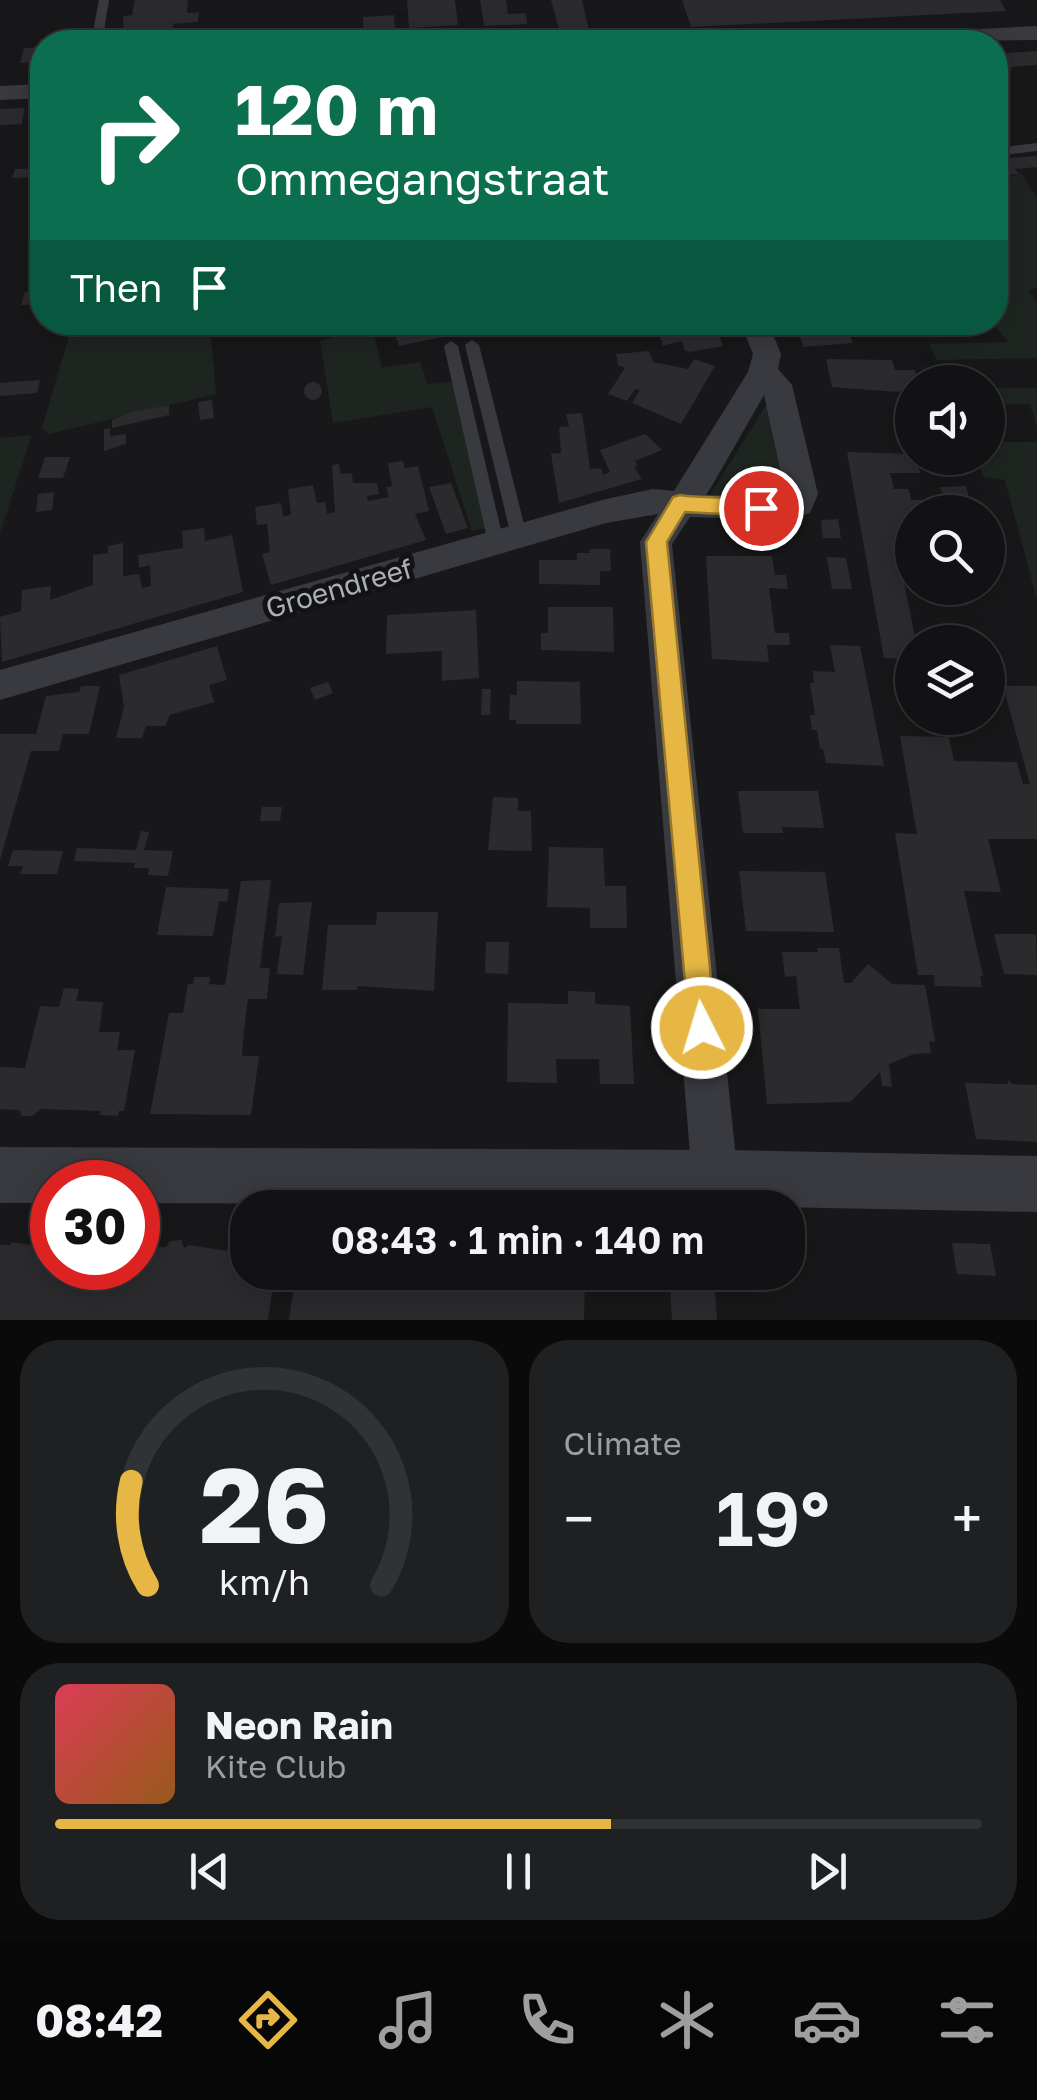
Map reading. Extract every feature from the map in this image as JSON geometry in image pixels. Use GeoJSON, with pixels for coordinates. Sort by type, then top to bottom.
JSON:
{"type":"FeatureCollection","features":[{"type":"Feature","properties":{"kind":"street"},"geometry":{"type":"LineString","coordinates":[[1008,35],[1037,33]]}},
{"type":"Feature","properties":{"kind":"street"},"geometry":{"type":"LineString","coordinates":[[0,93],[30,92]]}},
{"type":"Feature","properties":{"kind":"street"},"geometry":{"type":"LineString","coordinates":[[714,1178],[656,542],[702,476],[763,372],[767,354],[759,335]]}},
{"type":"Feature","properties":{"kind":"street","name":"Groendreef"},"geometry":{"type":"LineString","coordinates":[[0,685],[606,510],[653,501],[706,508],[788,508],[799,504],[802,494],[777,385],[763,372]]}},
{"type":"Feature","properties":{"kind":"street"},"geometry":{"type":"LineString","coordinates":[[0,1175],[714,1178],[1037,1184]]}},
{"type":"Feature","properties":{"kind":"lane"},"geometry":{"type":"LineString","coordinates":[[98,30],[104,0]]}},
{"type":"Feature","properties":{"kind":"lane"},"geometry":{"type":"LineString","coordinates":[[1008,150],[1037,147]]}},
{"type":"Feature","properties":{"kind":"lane"},"geometry":{"type":"LineString","coordinates":[[472,345],[510,511],[508,539]]}},
{"type":"Feature","properties":{"kind":"lane"},"geometry":{"type":"LineString","coordinates":[[451,346],[508,539]]}},
{"type":"Feature","properties":{"kind":"shaded area"},"geometry":{"type":"Polygon","coordinates":[[[1021,173],[1037,198],[1037,288],[1029,290],[1037,303],[1037,358],[937,360],[929,344],[1009,342],[1003,335],[1008,335],[1008,178],[1021,173]]]}},
{"type":"Feature","properties":{"kind":"shaded area"},"geometry":{"type":"Polygon","coordinates":[[[69,335],[211,335],[216,394],[49,434],[42,428],[69,335]]]}},
{"type":"Feature","properties":{"kind":"shaded area"},"geometry":{"type":"Polygon","coordinates":[[[374,335],[382,368],[420,362],[427,384],[453,382],[486,528],[472,531],[432,407],[333,423],[320,341],[337,336],[374,335]]]}},
{"type":"Feature","properties":{"kind":"shaded area"},"geometry":{"type":"Polygon","coordinates":[[[1005,388],[1037,388],[1037,428],[1030,404],[1005,405],[1005,388]]]}},
{"type":"Feature","properties":{"kind":"shaded area"},"geometry":{"type":"Polygon","coordinates":[[[771,397],[788,490],[784,500],[725,500],[710,495],[771,397]]]}},
{"type":"Feature","properties":{"kind":"shaded area"},"geometry":{"type":"Polygon","coordinates":[[[32,435],[29,444],[0,533],[0,438],[32,435]]]}},
{"type":"Feature","properties":{"kind":"shaded area"},"geometry":{"type":"Polygon","coordinates":[[[1005,442],[1037,442],[1037,600],[1005,480],[983,477],[1005,475],[1005,442]]]}},
{"type":"Feature","properties":{"kind":"building"},"geometry":{"type":"Polygon","coordinates":[[[135,0],[188,0],[187,13],[199,12],[198,22],[173,24],[172,30],[124,30],[123,16],[132,15],[135,0]]]}},
{"type":"Feature","properties":{"kind":"building"},"geometry":{"type":"Polygon","coordinates":[[[407,0],[455,0],[458,25],[409,28],[407,0]]]}},
{"type":"Feature","properties":{"kind":"building"},"geometry":{"type":"Polygon","coordinates":[[[480,0],[506,0],[508,14],[526,13],[527,24],[484,26],[480,0]]]}},
{"type":"Feature","properties":{"kind":"building"},"geometry":{"type":"Polygon","coordinates":[[[551,0],[582,0],[589,30],[559,30],[551,0]]]}},
{"type":"Feature","properties":{"kind":"building"},"geometry":{"type":"Polygon","coordinates":[[[682,0],[1000,0],[1006,11],[691,27],[682,0]]]}},
{"type":"Feature","properties":{"kind":"building"},"geometry":{"type":"Polygon","coordinates":[[[394,15],[395,30],[364,30],[363,17],[394,15]]]}},
{"type":"Feature","properties":{"kind":"building"},"geometry":{"type":"Polygon","coordinates":[[[24,48],[30,48],[30,63],[20,63],[24,48]]]}},
{"type":"Feature","properties":{"kind":"building"},"geometry":{"type":"Polygon","coordinates":[[[1037,51],[1037,65],[1008,70],[1008,53],[1037,51]]]}},
{"type":"Feature","properties":{"kind":"building"},"geometry":{"type":"Polygon","coordinates":[[[25,108],[22,124],[0,125],[0,109],[25,108]]]}},
{"type":"Feature","properties":{"kind":"building"},"geometry":{"type":"Polygon","coordinates":[[[1037,156],[1037,167],[1015,169],[1019,174],[1008,175],[1008,158],[1037,156]]]}},
{"type":"Feature","properties":{"kind":"building"},"geometry":{"type":"Polygon","coordinates":[[[30,168],[30,177],[12,178],[15,169],[30,168]]]}},
{"type":"Feature","properties":{"kind":"building"},"geometry":{"type":"Polygon","coordinates":[[[25,292],[30,292],[30,305],[21,305],[25,292]]]}},
{"type":"Feature","properties":{"kind":"building"},"geometry":{"type":"Polygon","coordinates":[[[395,335],[452,335],[399,346],[395,335]]]}},
{"type":"Feature","properties":{"kind":"building"},"geometry":{"type":"Polygon","coordinates":[[[660,335],[719,335],[723,346],[690,352],[682,341],[663,346],[660,335]]]}},
{"type":"Feature","properties":{"kind":"building"},"geometry":{"type":"Polygon","coordinates":[[[799,335],[849,335],[853,343],[804,347],[799,335]]]}},
{"type":"Feature","properties":{"kind":"building"},"geometry":{"type":"Polygon","coordinates":[[[649,351],[653,362],[688,369],[694,359],[715,366],[681,424],[632,403],[640,390],[635,389],[627,401],[608,394],[625,368],[618,365],[616,354],[649,351]]]}},
{"type":"Feature","properties":{"kind":"building"},"geometry":{"type":"Polygon","coordinates":[[[826,359],[892,360],[895,392],[832,387],[826,359]]]}},
{"type":"Feature","properties":{"kind":"building"},"geometry":{"type":"Polygon","coordinates":[[[40,380],[37,393],[0,396],[0,383],[40,380]]]}},
{"type":"Feature","properties":{"kind":"building"},"geometry":{"type":"Polygon","coordinates":[[[313,382],[320,384],[320,398],[313,400],[306,398],[304,391],[306,384],[313,382]]]}},
{"type":"Feature","properties":{"kind":"building"},"geometry":{"type":"Polygon","coordinates":[[[212,400],[214,418],[200,420],[198,402],[212,400]]]}},
{"type":"Feature","properties":{"kind":"building"},"geometry":{"type":"Polygon","coordinates":[[[169,405],[169,415],[112,428],[112,420],[169,405]]]}},
{"type":"Feature","properties":{"kind":"building"},"geometry":{"type":"Polygon","coordinates":[[[582,413],[590,469],[601,468],[603,475],[610,472],[600,450],[645,434],[662,450],[635,461],[638,466],[634,467],[642,479],[559,503],[551,454],[561,453],[559,427],[569,426],[566,414],[582,413]]]}},
{"type":"Feature","properties":{"kind":"building"},"geometry":{"type":"Polygon","coordinates":[[[110,428],[110,436],[126,434],[126,444],[104,451],[104,429],[110,428]]]}},
{"type":"Feature","properties":{"kind":"building"},"geometry":{"type":"Polygon","coordinates":[[[847,452],[895,453],[895,473],[890,473],[894,489],[909,489],[910,495],[895,495],[895,605],[909,605],[913,625],[895,625],[895,658],[884,658],[847,452]]]}},
{"type":"Feature","properties":{"kind":"building"},"geometry":{"type":"Polygon","coordinates":[[[45,457],[70,457],[63,478],[38,478],[45,457]]]}},
{"type":"Feature","properties":{"kind":"building"},"geometry":{"type":"Polygon","coordinates":[[[403,461],[405,468],[418,466],[429,511],[415,514],[426,540],[271,585],[262,554],[270,552],[267,524],[257,525],[255,507],[281,503],[283,516],[291,515],[288,489],[313,485],[317,503],[325,502],[327,514],[335,512],[332,465],[339,464],[341,474],[352,473],[353,483],[377,483],[379,494],[367,496],[368,501],[389,497],[386,487],[392,486],[388,463],[403,461]]]}},
{"type":"Feature","properties":{"kind":"building"},"geometry":{"type":"Polygon","coordinates":[[[451,483],[468,528],[446,534],[429,487],[451,483]]]}},
{"type":"Feature","properties":{"kind":"building"},"geometry":{"type":"Polygon","coordinates":[[[966,486],[968,495],[943,495],[940,487],[966,486]]]}},
{"type":"Feature","properties":{"kind":"building"},"geometry":{"type":"Polygon","coordinates":[[[54,492],[52,510],[36,512],[38,494],[54,492]]]}},
{"type":"Feature","properties":{"kind":"building"},"geometry":{"type":"Polygon","coordinates":[[[838,519],[841,538],[823,538],[821,520],[838,519]]]}},
{"type":"Feature","properties":{"kind":"building"},"geometry":{"type":"Polygon","coordinates":[[[204,528],[205,541],[232,535],[243,592],[2,662],[0,617],[21,611],[22,590],[51,586],[50,600],[93,585],[93,555],[108,553],[108,546],[123,543],[123,576],[139,574],[142,588],[151,586],[150,565],[139,568],[138,555],[183,548],[182,531],[204,528]]]}},
{"type":"Feature","properties":{"kind":"building"},"geometry":{"type":"Polygon","coordinates":[[[590,549],[610,549],[611,571],[600,571],[600,585],[539,584],[539,560],[577,560],[577,553],[590,553],[590,549]]]}},
{"type":"Feature","properties":{"kind":"building"},"geometry":{"type":"Polygon","coordinates":[[[706,556],[772,556],[775,575],[786,575],[788,589],[769,588],[775,633],[789,633],[790,645],[767,645],[769,662],[712,659],[706,556]]]}},
{"type":"Feature","properties":{"kind":"building"},"geometry":{"type":"Polygon","coordinates":[[[827,557],[846,558],[852,589],[832,589],[827,557]]]}},
{"type":"Feature","properties":{"kind":"building"},"geometry":{"type":"Polygon","coordinates":[[[548,607],[613,607],[614,652],[541,650],[541,633],[548,633],[548,607]]]}},
{"type":"Feature","properties":{"kind":"building"},"geometry":{"type":"Polygon","coordinates":[[[476,610],[479,678],[442,681],[442,651],[386,654],[387,615],[476,610]]]}},
{"type":"Feature","properties":{"kind":"building"},"geometry":{"type":"Polygon","coordinates":[[[830,645],[860,646],[884,766],[826,763],[817,730],[812,730],[810,715],[815,715],[810,683],[814,683],[813,671],[835,672],[830,645]]]}},
{"type":"Feature","properties":{"kind":"building"},"geometry":{"type":"Polygon","coordinates":[[[217,646],[227,680],[209,685],[214,702],[170,715],[165,726],[146,726],[142,738],[116,738],[124,707],[119,675],[217,646]]]}},
{"type":"Feature","properties":{"kind":"building"},"geometry":{"type":"Polygon","coordinates":[[[517,681],[580,682],[581,724],[516,724],[516,720],[509,720],[510,695],[517,695],[517,681]]]}},
{"type":"Feature","properties":{"kind":"building"},"geometry":{"type":"Polygon","coordinates":[[[328,682],[333,693],[315,700],[310,688],[328,682]]]}},
{"type":"Feature","properties":{"kind":"building"},"geometry":{"type":"Polygon","coordinates":[[[81,686],[100,686],[89,734],[63,734],[59,751],[31,751],[0,860],[0,734],[36,734],[46,696],[79,692],[81,686]]]}},
{"type":"Feature","properties":{"kind":"building"},"geometry":{"type":"Polygon","coordinates":[[[1005,686],[1037,686],[1037,839],[988,839],[1001,892],[964,891],[983,976],[982,987],[935,986],[934,975],[918,975],[895,833],[917,834],[900,736],[949,737],[954,761],[1017,762],[1023,784],[1030,784],[1005,686]]]}},
{"type":"Feature","properties":{"kind":"building"},"geometry":{"type":"Polygon","coordinates":[[[482,689],[491,689],[490,715],[481,715],[482,689]]]}},
{"type":"Feature","properties":{"kind":"building"},"geometry":{"type":"Polygon","coordinates":[[[738,791],[818,791],[824,828],[782,827],[783,833],[743,833],[738,791]]]}},
{"type":"Feature","properties":{"kind":"building"},"geometry":{"type":"Polygon","coordinates":[[[493,797],[518,798],[518,811],[531,811],[532,851],[488,850],[493,797]]]}},
{"type":"Feature","properties":{"kind":"building"},"geometry":{"type":"Polygon","coordinates":[[[262,807],[282,807],[280,821],[260,821],[262,807]]]}},
{"type":"Feature","properties":{"kind":"building"},"geometry":{"type":"Polygon","coordinates":[[[141,831],[149,832],[144,850],[173,851],[168,876],[148,875],[149,868],[134,868],[135,863],[74,861],[77,848],[136,850],[141,831]]]}},
{"type":"Feature","properties":{"kind":"building"},"geometry":{"type":"Polygon","coordinates":[[[549,847],[603,848],[605,886],[626,886],[627,928],[590,928],[590,908],[547,907],[549,847]]]}},
{"type":"Feature","properties":{"kind":"building"},"geometry":{"type":"Polygon","coordinates":[[[13,850],[63,851],[57,874],[20,874],[23,866],[8,866],[13,850]]]}},
{"type":"Feature","properties":{"kind":"building"},"geometry":{"type":"Polygon","coordinates":[[[739,871],[825,872],[834,932],[746,931],[739,871]]]}},
{"type":"Feature","properties":{"kind":"building"},"geometry":{"type":"Polygon","coordinates":[[[271,880],[260,968],[270,968],[267,999],[248,999],[244,1030],[242,1056],[259,1056],[251,1115],[150,1114],[169,1013],[183,1013],[188,984],[193,984],[194,977],[210,977],[209,984],[225,985],[241,881],[271,880]]]}},
{"type":"Feature","properties":{"kind":"building"},"geometry":{"type":"Polygon","coordinates":[[[166,887],[229,889],[227,902],[219,901],[213,936],[157,935],[166,887]]]}},
{"type":"Feature","properties":{"kind":"building"},"geometry":{"type":"Polygon","coordinates":[[[312,902],[303,975],[277,974],[282,936],[275,937],[279,903],[312,902]]]}},
{"type":"Feature","properties":{"kind":"building"},"geometry":{"type":"Polygon","coordinates":[[[377,912],[438,912],[434,991],[357,986],[357,990],[322,990],[328,925],[376,925],[377,912]]]}},
{"type":"Feature","properties":{"kind":"building"},"geometry":{"type":"Polygon","coordinates":[[[994,934],[1036,934],[1037,975],[1004,974],[994,934]]]}},
{"type":"Feature","properties":{"kind":"building"},"geometry":{"type":"Polygon","coordinates":[[[486,942],[509,942],[508,974],[485,973],[486,942]]]}},
{"type":"Feature","properties":{"kind":"building"},"geometry":{"type":"Polygon","coordinates":[[[817,948],[839,948],[844,983],[851,983],[868,964],[892,984],[925,985],[935,1042],[929,1041],[931,1053],[914,1054],[889,1064],[892,1087],[882,1086],[880,1072],[850,1102],[767,1104],[758,1009],[800,1009],[796,976],[785,977],[782,952],[818,952],[817,948]]]}},
{"type":"Feature","properties":{"kind":"building"},"geometry":{"type":"Polygon","coordinates":[[[64,988],[79,989],[76,1001],[103,1002],[99,1032],[120,1032],[117,1050],[135,1050],[124,1111],[119,1111],[118,1116],[100,1115],[101,1111],[41,1109],[32,1116],[22,1116],[19,1110],[0,1109],[0,1067],[25,1068],[40,1006],[59,1007],[64,988]]]}},
{"type":"Feature","properties":{"kind":"building"},"geometry":{"type":"Polygon","coordinates":[[[568,991],[595,992],[595,1004],[630,1006],[634,1084],[600,1084],[599,1059],[556,1059],[557,1083],[507,1082],[508,1003],[568,1004],[568,991]]]}},
{"type":"Feature","properties":{"kind":"building"},"geometry":{"type":"Polygon","coordinates":[[[1008,1080],[1012,1084],[1037,1085],[1037,1142],[976,1139],[965,1083],[1008,1084],[1008,1080]]]}},
{"type":"Feature","properties":{"kind":"building"},"geometry":{"type":"Polygon","coordinates":[[[181,1240],[184,1248],[189,1245],[227,1251],[230,1247],[230,1290],[272,1290],[268,1320],[0,1320],[0,1245],[30,1245],[30,1290],[160,1290],[160,1247],[166,1247],[170,1241],[181,1240]]]}},
{"type":"Feature","properties":{"kind":"building"},"geometry":{"type":"Polygon","coordinates":[[[952,1243],[990,1244],[996,1276],[957,1274],[952,1243]]]}},
{"type":"Feature","properties":{"kind":"building"},"geometry":{"type":"Polygon","coordinates":[[[293,1290],[585,1290],[584,1320],[289,1320],[293,1290]]]}},
{"type":"Feature","properties":{"kind":"building"},"geometry":{"type":"Polygon","coordinates":[[[670,1290],[719,1290],[715,1291],[717,1320],[672,1320],[670,1290]]]}},
{"type":"Feature","properties":{"kind":"route"},"geometry":{"type":"LineString","coordinates":[[702,1028],[656,542],[680,503],[706,508],[761,508]]}}]}
